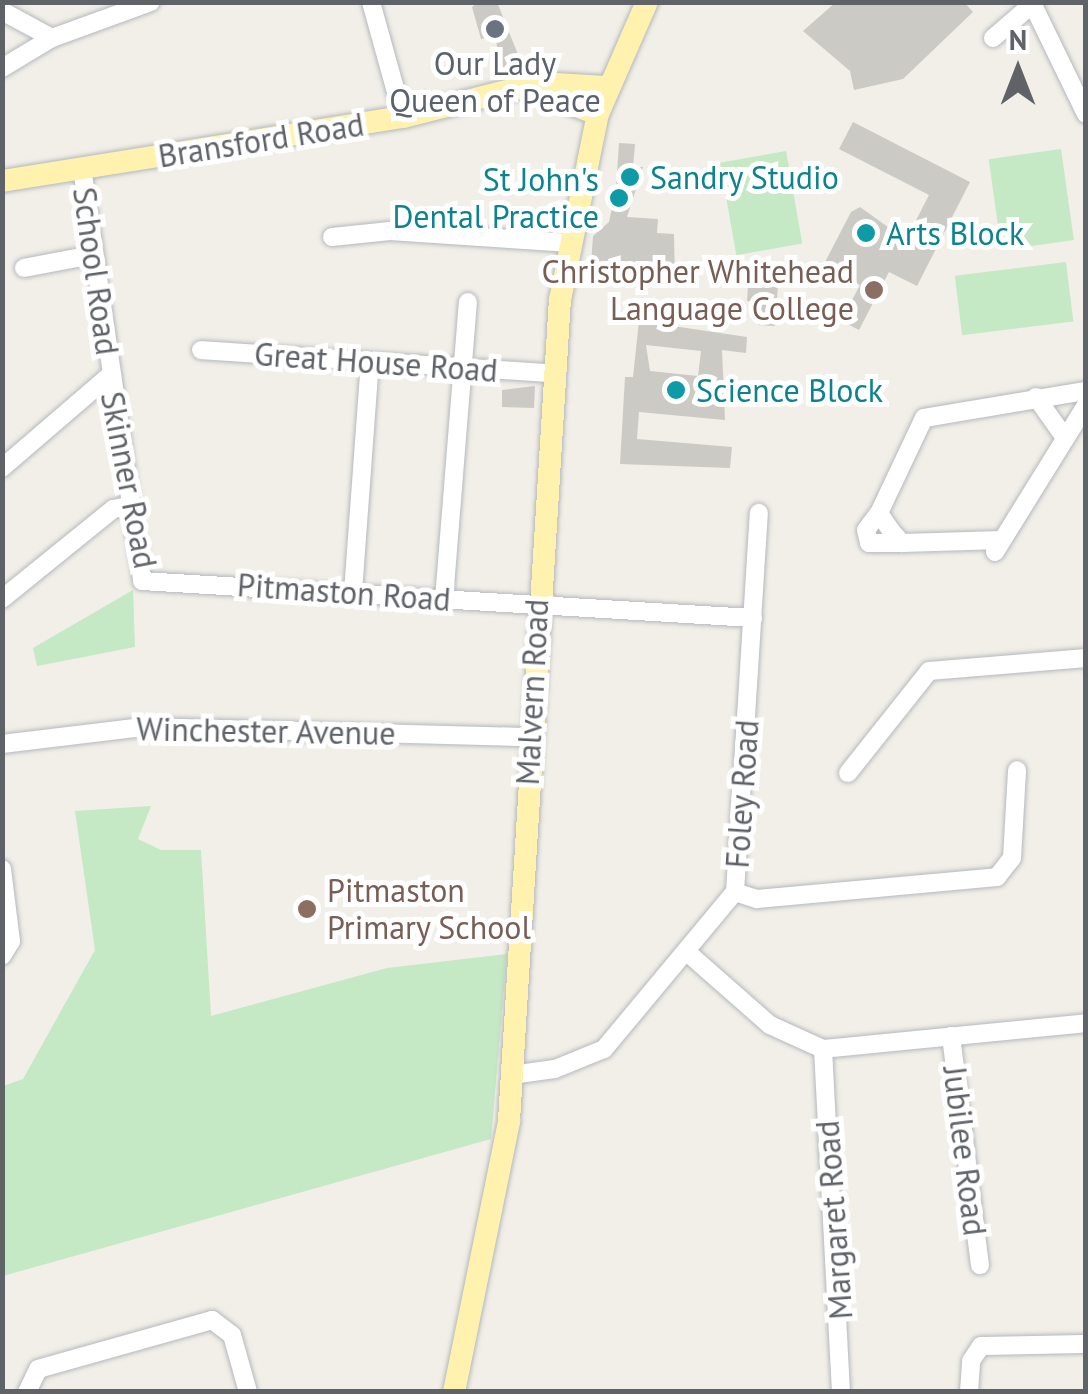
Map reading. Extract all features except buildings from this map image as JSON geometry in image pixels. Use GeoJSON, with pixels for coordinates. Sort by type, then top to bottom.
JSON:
{"type":"FeatureCollection","features":[{"type":"Feature","properties":{"kind":"main road","name":"Malvern Road"},"geometry":{"type":"LineString","coordinates":[[454,1392],[490,1242],[511,1076],[550,373],[570,243],[598,114],[606,87],[647,2]]}},
{"type":"Feature","properties":{"kind":"main road","name":"Bransford Road"},"geometry":{"type":"LineString","coordinates":[[2,181],[403,117],[518,90],[572,82],[606,87]]}},
{"type":"Feature","properties":{"kind":"main road","name":"Bransford Road"},"geometry":{"type":"LineString","coordinates":[[518,90],[550,93],[598,114]]}},
{"type":"Feature","properties":{"kind":"street"},"geometry":{"type":"LineString","coordinates":[[2,68],[52,38],[151,2]]}},
{"type":"Feature","properties":{"kind":"street"},"geometry":{"type":"LineString","coordinates":[[371,2],[403,117]]}},
{"type":"Feature","properties":{"kind":"street"},"geometry":{"type":"LineString","coordinates":[[993,38],[1034,4],[1086,114]]}},
{"type":"Feature","properties":{"kind":"street"},"geometry":{"type":"LineString","coordinates":[[2,10],[52,38]]}},
{"type":"Feature","properties":{"kind":"street","name":"School Road"},"geometry":{"type":"LineString","coordinates":[[82,168],[110,375]]}},
{"type":"Feature","properties":{"kind":"street"},"geometry":{"type":"LineString","coordinates":[[332,236],[390,230],[570,243]]}},
{"type":"Feature","properties":{"kind":"street"},"geometry":{"type":"LineString","coordinates":[[24,268],[92,256]]}},
{"type":"Feature","properties":{"kind":"street"},"geometry":{"type":"LineString","coordinates":[[444,599],[468,302]]}},
{"type":"Feature","properties":{"kind":"street","name":"Great House Road"},"geometry":{"type":"LineString","coordinates":[[202,350],[550,373]]}},
{"type":"Feature","properties":{"kind":"street"},"geometry":{"type":"LineString","coordinates":[[353,592],[370,363]]}},
{"type":"Feature","properties":{"kind":"street"},"geometry":{"type":"LineString","coordinates":[[2,468],[110,375]]}},
{"type":"Feature","properties":{"kind":"street","name":"Skinner Road"},"geometry":{"type":"LineString","coordinates":[[110,375],[142,581],[152,581]]}},
{"type":"Feature","properties":{"kind":"street"},"geometry":{"type":"LineString","coordinates":[[1086,391],[924,418],[879,514],[902,543],[999,546],[1086,405]]}},
{"type":"Feature","properties":{"kind":"street"},"geometry":{"type":"LineString","coordinates":[[1036,397],[1065,438]]}},
{"type":"Feature","properties":{"kind":"street"},"geometry":{"type":"LineString","coordinates":[[2,599],[113,509],[133,505]]}},
{"type":"Feature","properties":{"kind":"street","name":"Foley Road"},"geometry":{"type":"LineString","coordinates":[[511,1076],[604,1049],[688,954],[735,892],[759,513]]}},
{"type":"Feature","properties":{"kind":"street","name":"Pitmaston Road"},"geometry":{"type":"LineString","coordinates":[[152,581],[753,618]]}},
{"type":"Feature","properties":{"kind":"street"},"geometry":{"type":"LineString","coordinates":[[848,773],[929,671],[1086,658]]}},
{"type":"Feature","properties":{"kind":"street","name":"Winchester Avenue"},"geometry":{"type":"LineString","coordinates":[[2,744],[143,727],[530,736]]}},
{"type":"Feature","properties":{"kind":"street"},"geometry":{"type":"LineString","coordinates":[[735,892],[757,899],[998,877],[1012,858],[1016,770]]}},
{"type":"Feature","properties":{"kind":"street"},"geometry":{"type":"LineString","coordinates":[[2,869],[11,941],[2,956]]}},
{"type":"Feature","properties":{"kind":"street"},"geometry":{"type":"LineString","coordinates":[[688,954],[770,1025],[823,1049],[1086,1024]]}},
{"type":"Feature","properties":{"kind":"street","name":"Jubilee Road"},"geometry":{"type":"LineString","coordinates":[[951,1036],[980,1265]]}},
{"type":"Feature","properties":{"kind":"street","name":"Margaret Road"},"geometry":{"type":"LineString","coordinates":[[823,1049],[841,1392]]}},
{"type":"Feature","properties":{"kind":"street"},"geometry":{"type":"LineString","coordinates":[[26,1390],[38,1369],[212,1320],[232,1335],[248,1392]]}},
{"type":"Feature","properties":{"kind":"street"},"geometry":{"type":"LineString","coordinates":[[969,1392],[971,1361],[981,1346],[1086,1344]]}},
{"type":"Feature","properties":{"kind":"green space"},"geometry":{"type":"Polygon","coordinates":[[[1061,149],[1074,240],[1002,250],[989,159],[1061,149]]]}},
{"type":"Feature","properties":{"kind":"green space"},"geometry":{"type":"Polygon","coordinates":[[[786,151],[802,244],[736,255],[720,163],[786,151]]]}},
{"type":"Feature","properties":{"kind":"green space"},"geometry":{"type":"Polygon","coordinates":[[[1066,262],[1073,322],[962,335],[955,276],[1066,262]]]}},
{"type":"Feature","properties":{"kind":"green space"},"geometry":{"type":"Polygon","coordinates":[[[133,590],[135,647],[37,666],[33,648],[133,590]]]}},
{"type":"Feature","properties":{"kind":"green space"},"geometry":{"type":"Polygon","coordinates":[[[151,806],[138,839],[161,850],[201,850],[211,1016],[387,968],[507,954],[491,1139],[3,1276],[3,1086],[23,1079],[95,950],[75,811],[151,806]]]}},
{"type":"Feature","properties":{"kind":"place","name":"Our Lady Queen of Peace"},"geometry":{"type":"Point","coordinates":[495,29]}},
{"type":"Feature","properties":{"kind":"place","name":"Sandry Studio"},"geometry":{"type":"Point","coordinates":[630,177]}},
{"type":"Feature","properties":{"kind":"place","name":"St John's Dental Practice"},"geometry":{"type":"Point","coordinates":[619,198]}},
{"type":"Feature","properties":{"kind":"place","name":"Arts Block"},"geometry":{"type":"Point","coordinates":[866,233]}},
{"type":"Feature","properties":{"kind":"place","name":"Christopher Whitehead Language College"},"geometry":{"type":"Point","coordinates":[874,290]}},
{"type":"Feature","properties":{"kind":"place","name":"Science Block"},"geometry":{"type":"Point","coordinates":[676,390]}},
{"type":"Feature","properties":{"kind":"place","name":"Pitmaston Primary School"},"geometry":{"type":"Point","coordinates":[307,909]}}]}
